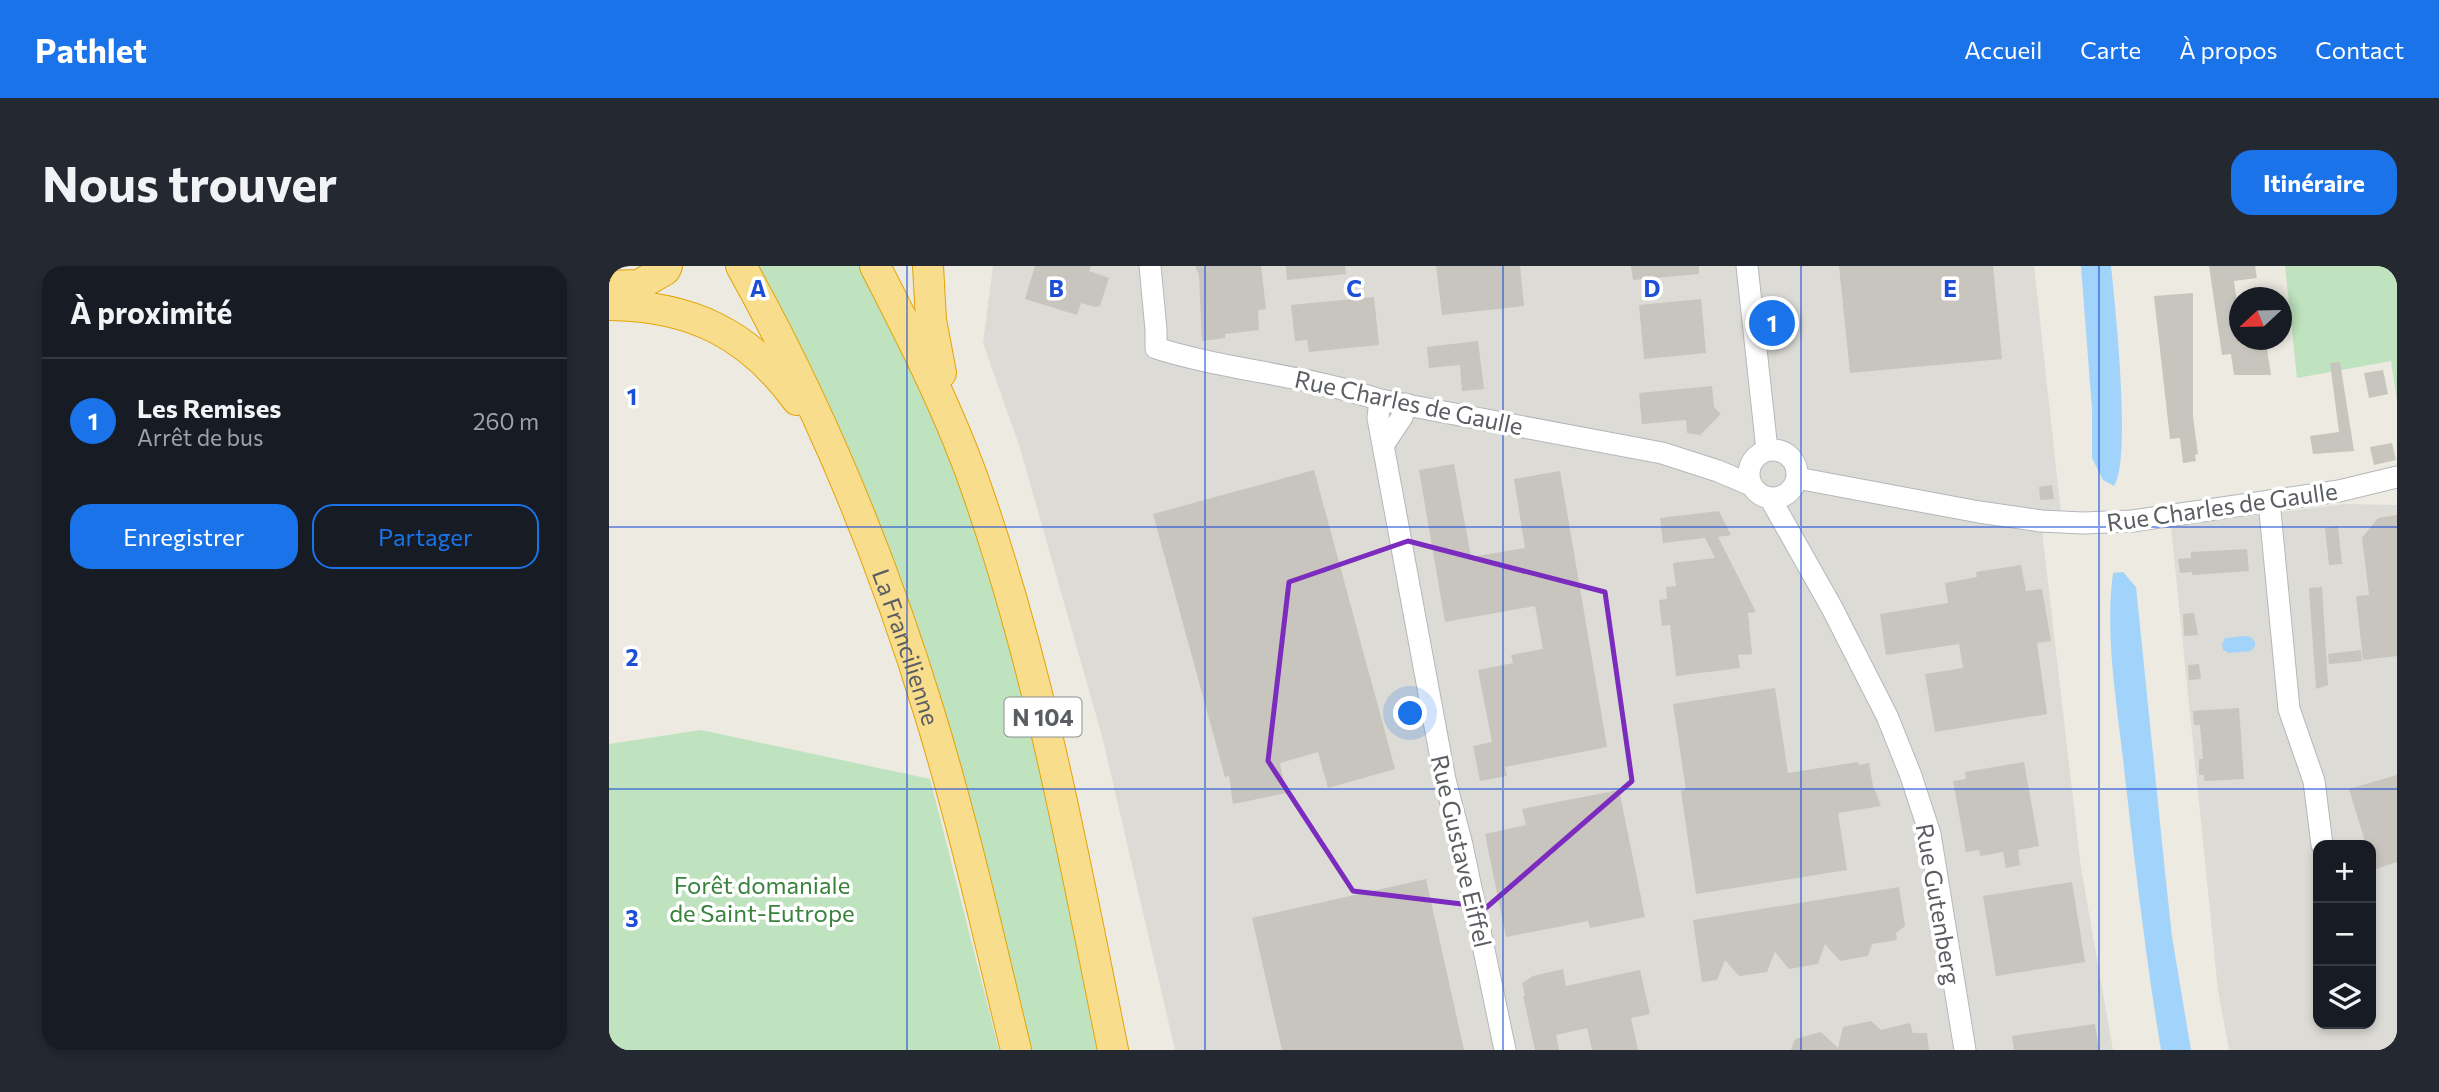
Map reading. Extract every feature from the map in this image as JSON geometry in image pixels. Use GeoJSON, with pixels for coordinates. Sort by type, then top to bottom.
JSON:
{"type":"FeatureCollection","features":[{"type":"Feature","properties":{"kind":"highway"},"geometry":{"type":"LineString","coordinates":[[609,286],[639,285],[665,270],[667,266]]}},
{"type":"Feature","properties":{"kind":"highway","name":"La Francilienne"},"geometry":{"type":"LineString","coordinates":[[741,266],[792,360],[883,576],[930,715],[956,807],[1016,1050]]}},
{"type":"Feature","properties":{"kind":"highway","name":"N 104"},"geometry":{"type":"LineString","coordinates":[[875,266],[939,394],[978,491],[1020,626],[1056,774],[1113,1050]]}},
{"type":"Feature","properties":{"kind":"highway"},"geometry":{"type":"LineString","coordinates":[[928,266],[930,320],[942,375],[939,394]]}},
{"type":"Feature","properties":{"kind":"highway"},"geometry":{"type":"LineString","coordinates":[[609,305],[661,309],[714,327],[739,340],[760,355],[782,378],[828,442]]}},
{"type":"Feature","properties":{"kind":"street","name":"Rue Charles de Gaulle"},"geometry":{"type":"LineString","coordinates":[[1150,266],[1157,330],[1156,348],[1235,367],[1350,389],[1380,400],[1662,453],[1751,485]]}},
{"type":"Feature","properties":{"kind":"street"},"geometry":{"type":"LineString","coordinates":[[1747,266],[1759,456],[1748,477],[1755,491],[1786,489],[1795,462],[1775,449],[1759,456]]}},
{"type":"Feature","properties":{"kind":"street","name":"Rue Gustave Eiffel"},"geometry":{"type":"LineString","coordinates":[[1380,400],[1378,418],[1445,780],[1462,845],[1505,1050]]}},
{"type":"Feature","properties":{"kind":"street"},"geometry":{"type":"LineString","coordinates":[[1384,444],[1402,417],[1406,404]]}},
{"type":"Feature","properties":{"kind":"street","name":"Rue Charles de Gaulle"},"geometry":{"type":"LineString","coordinates":[[1662,453],[1759,456]]}},
{"type":"Feature","properties":{"kind":"street","name":"Rue Charles de Gaulle"},"geometry":{"type":"LineString","coordinates":[[1786,489],[2052,522],[2132,522],[2339,491],[2397,477]]}},
{"type":"Feature","properties":{"kind":"street","name":"Rue Gutenberg"},"geometry":{"type":"LineString","coordinates":[[1786,489],[1832,608],[1887,716],[1930,834],[1965,1050]]}},
{"type":"Feature","properties":{"kind":"street"},"geometry":{"type":"LineString","coordinates":[[2269,501],[2289,709],[2312,774],[2321,840]]}},
{"type":"Feature","properties":{"kind":"highlighted area"},"geometry":{"type":"Polygon","coordinates":[[[1408,541],[1605,592],[1632,781],[1487,907],[1353,891],[1268,761],[1289,582],[1408,541]]]}},
{"type":"Feature","properties":{"kind":"shaded area"},"geometry":{"type":"Polygon","coordinates":[[[993,266],[2034,266],[2062,522],[2041,522],[2081,868],[2113,1050],[1175,1050],[1102,736],[1019,445],[983,343],[993,266]]]}},
{"type":"Feature","properties":{"kind":"shaded area"},"geometry":{"type":"Polygon","coordinates":[[[2345,504],[2397,505],[2397,1050],[2229,1050],[2218,990],[2171,526],[2345,504]]]}},
{"type":"Feature","properties":{"kind":"green space"},"geometry":{"type":"Polygon","coordinates":[[[750,266],[866,266],[920,371],[998,578],[1105,1050],[1025,1050],[958,773],[750,266]]]}},
{"type":"Feature","properties":{"kind":"green space"},"geometry":{"type":"Polygon","coordinates":[[[2285,266],[2397,266],[2397,400],[2391,361],[2297,378],[2292,331],[2292,287],[2287,287],[2285,266]]]}},
{"type":"Feature","properties":{"kind":"green space","name":"Forêt domaniale de Saint-Eutrope"},"geometry":{"type":"Polygon","coordinates":[[[701,730],[930,779],[999,1050],[609,1050],[609,744],[701,730]]]}},
{"type":"Feature","properties":{"kind":"water"},"geometry":{"type":"Polygon","coordinates":[[[2081,266],[2111,266],[2122,415],[2122,446],[2114,486],[2103,480],[2092,458],[2092,409],[2081,266]]]}},
{"type":"Feature","properties":{"kind":"water"},"geometry":{"type":"Polygon","coordinates":[[[2123,572],[2136,587],[2172,937],[2191,1050],[2161,1050],[2150,977],[2112,666],[2110,619],[2113,573],[2123,572]]]}},
{"type":"Feature","properties":{"kind":"water"},"geometry":{"type":"Polygon","coordinates":[[[2251,637],[2255,642],[2251,651],[2229,653],[2223,650],[2225,638],[2251,637]]]}},
{"type":"Feature","properties":{"kind":"building"},"geometry":{"type":"Polygon","coordinates":[[[1035,266],[1091,266],[1089,271],[1109,278],[1100,306],[1081,303],[1077,315],[1025,299],[1035,266]]]}},
{"type":"Feature","properties":{"kind":"building"},"geometry":{"type":"Polygon","coordinates":[[[1195,266],[1261,266],[1266,309],[1258,310],[1259,330],[1225,334],[1225,338],[1202,341],[1199,275],[1195,266]]]}},
{"type":"Feature","properties":{"kind":"building"},"geometry":{"type":"Polygon","coordinates":[[[1286,266],[1345,266],[1346,274],[1287,280],[1286,266]]]}},
{"type":"Feature","properties":{"kind":"building"},"geometry":{"type":"Polygon","coordinates":[[[1436,266],[1520,266],[1524,306],[1442,315],[1436,266]]]}},
{"type":"Feature","properties":{"kind":"building"},"geometry":{"type":"Polygon","coordinates":[[[1631,266],[1699,266],[1699,274],[1633,280],[1631,266]]]}},
{"type":"Feature","properties":{"kind":"building"},"geometry":{"type":"Polygon","coordinates":[[[1839,266],[1993,266],[2002,359],[1850,373],[1839,266]]]}},
{"type":"Feature","properties":{"kind":"building"},"geometry":{"type":"Polygon","coordinates":[[[2209,266],[2255,266],[2257,278],[2234,281],[2235,287],[2229,287],[2229,350],[2267,350],[2271,375],[2234,375],[2231,354],[2222,355],[2209,266]]]}},
{"type":"Feature","properties":{"kind":"building"},"geometry":{"type":"Polygon","coordinates":[[[2193,293],[2193,417],[2198,454],[2195,455],[2196,461],[2183,463],[2180,438],[2170,439],[2154,296],[2193,293]]]}},
{"type":"Feature","properties":{"kind":"building"},"geometry":{"type":"Polygon","coordinates":[[[1374,297],[1379,345],[1309,352],[1307,340],[1295,341],[1291,305],[1374,297]]]}},
{"type":"Feature","properties":{"kind":"building"},"geometry":{"type":"Polygon","coordinates":[[[1701,299],[1706,353],[1644,359],[1639,305],[1701,299]]]}},
{"type":"Feature","properties":{"kind":"building"},"geometry":{"type":"Polygon","coordinates":[[[1478,341],[1484,389],[1462,391],[1460,365],[1429,368],[1427,347],[1478,341]]]}},
{"type":"Feature","properties":{"kind":"building"},"geometry":{"type":"Polygon","coordinates":[[[2340,362],[2354,451],[2313,454],[2310,436],[2339,432],[2330,363],[2340,362]]]}},
{"type":"Feature","properties":{"kind":"building"},"geometry":{"type":"Polygon","coordinates":[[[2383,370],[2388,394],[2369,398],[2364,373],[2383,370]]]}},
{"type":"Feature","properties":{"kind":"building"},"geometry":{"type":"Polygon","coordinates":[[[1712,386],[1714,407],[1721,414],[1700,435],[1687,433],[1686,420],[1642,424],[1639,393],[1712,386]]]}},
{"type":"Feature","properties":{"kind":"building"},"geometry":{"type":"Polygon","coordinates":[[[2392,443],[2396,460],[2374,465],[2370,447],[2392,443]]]}},
{"type":"Feature","properties":{"kind":"building"},"geometry":{"type":"Polygon","coordinates":[[[1454,464],[1471,557],[1525,548],[1514,479],[1560,471],[1607,747],[1505,767],[1507,776],[1480,781],[1473,746],[1492,742],[1478,670],[1513,663],[1511,655],[1543,649],[1535,606],[1445,622],[1419,470],[1454,464]]]}},
{"type":"Feature","properties":{"kind":"building"},"geometry":{"type":"Polygon","coordinates":[[[1314,470],[1395,769],[1328,788],[1318,752],[1280,763],[1286,793],[1233,804],[1229,776],[1225,777],[1153,514],[1314,470]]]}},
{"type":"Feature","properties":{"kind":"building"},"geometry":{"type":"Polygon","coordinates":[[[2052,485],[2054,499],[2040,500],[2039,487],[2052,485]]]}},
{"type":"Feature","properties":{"kind":"building"},"geometry":{"type":"Polygon","coordinates":[[[1719,511],[1731,535],[1718,537],[1756,612],[1748,613],[1752,654],[1738,655],[1740,668],[1676,676],[1670,625],[1662,626],[1659,600],[1667,599],[1666,587],[1676,586],[1673,563],[1715,558],[1705,538],[1663,543],[1660,518],[1719,511]]]}},
{"type":"Feature","properties":{"kind":"building"},"geometry":{"type":"Polygon","coordinates":[[[2397,515],[2397,656],[2363,660],[2356,596],[2369,595],[2362,538],[2378,518],[2397,515]]]}},
{"type":"Feature","properties":{"kind":"building"},"geometry":{"type":"Polygon","coordinates":[[[2338,526],[2342,564],[2329,565],[2325,528],[2338,526]]]}},
{"type":"Feature","properties":{"kind":"building"},"geometry":{"type":"Polygon","coordinates":[[[2247,549],[2249,571],[2192,575],[2192,572],[2180,573],[2178,559],[2191,558],[2191,552],[2247,549]]]}},
{"type":"Feature","properties":{"kind":"building"},"geometry":{"type":"Polygon","coordinates":[[[2021,565],[2026,591],[2042,589],[2051,641],[2037,643],[2047,714],[1935,732],[1925,674],[1963,668],[1959,644],[1886,655],[1880,614],[1948,603],[1945,583],[1977,577],[1976,572],[2021,565]]]}},
{"type":"Feature","properties":{"kind":"building"},"geometry":{"type":"Polygon","coordinates":[[[2322,587],[2328,685],[2316,689],[2309,588],[2322,587]]]}},
{"type":"Feature","properties":{"kind":"building"},"geometry":{"type":"Polygon","coordinates":[[[2194,613],[2198,635],[2184,636],[2183,614],[2194,613]]]}},
{"type":"Feature","properties":{"kind":"building"},"geometry":{"type":"Polygon","coordinates":[[[2361,650],[2362,661],[2329,664],[2328,654],[2361,650]]]}},
{"type":"Feature","properties":{"kind":"building"},"geometry":{"type":"Polygon","coordinates":[[[2199,664],[2201,679],[2189,680],[2188,665],[2199,664]]]}},
{"type":"Feature","properties":{"kind":"building"},"geometry":{"type":"Polygon","coordinates":[[[1775,688],[1788,773],[1858,762],[1859,765],[1869,763],[1873,786],[1881,806],[1838,813],[1847,870],[1696,894],[1681,791],[1686,790],[1673,704],[1775,688]]]}},
{"type":"Feature","properties":{"kind":"building"},"geometry":{"type":"Polygon","coordinates":[[[2239,708],[2244,779],[2204,781],[2204,775],[2199,775],[2199,759],[2203,759],[2200,725],[2194,725],[2193,711],[2239,708]]]}},
{"type":"Feature","properties":{"kind":"building"},"geometry":{"type":"Polygon","coordinates":[[[2024,762],[2039,846],[2018,850],[2020,865],[2006,868],[2003,852],[1980,856],[1979,850],[1966,852],[1953,781],[1966,779],[1965,772],[2024,762]]]}},
{"type":"Feature","properties":{"kind":"building"},"geometry":{"type":"Polygon","coordinates":[[[2397,775],[2397,862],[2376,869],[2376,840],[2364,840],[2349,789],[2397,775]]]}},
{"type":"Feature","properties":{"kind":"building"},"geometry":{"type":"Polygon","coordinates":[[[1619,790],[1645,917],[1590,928],[1588,921],[1506,937],[1485,834],[1526,825],[1522,809],[1619,790]]]}},
{"type":"Feature","properties":{"kind":"building"},"geometry":{"type":"Polygon","coordinates":[[[1426,879],[1464,1050],[1282,1050],[1252,918],[1426,879]]]}},
{"type":"Feature","properties":{"kind":"building"},"geometry":{"type":"Polygon","coordinates":[[[2072,882],[2085,962],[1996,976],[1983,896],[2072,882]]]}},
{"type":"Feature","properties":{"kind":"building"},"geometry":{"type":"Polygon","coordinates":[[[1899,887],[1905,926],[1896,933],[1897,940],[1872,944],[1868,956],[1840,961],[1825,944],[1818,964],[1789,969],[1775,952],[1767,972],[1739,976],[1725,960],[1717,980],[1702,982],[1693,920],[1899,887]]]}},
{"type":"Feature","properties":{"kind":"building"},"geometry":{"type":"Polygon","coordinates":[[[1563,969],[1566,986],[1640,970],[1650,1014],[1631,1018],[1638,1050],[1592,1050],[1587,1028],[1556,1035],[1559,1050],[1535,1050],[1522,983],[1533,976],[1563,969]]]}},
{"type":"Feature","properties":{"kind":"building"},"geometry":{"type":"Polygon","coordinates":[[[1871,1021],[1881,1030],[1910,1023],[1913,1033],[1927,1033],[1929,1050],[1791,1050],[1795,1039],[1821,1032],[1838,1048],[1843,1027],[1871,1021]]]}},
{"type":"Feature","properties":{"kind":"building"},"geometry":{"type":"Polygon","coordinates":[[[2095,1024],[2099,1050],[2014,1050],[2012,1036],[2095,1024]]]}},
{"type":"Feature","properties":{"kind":"place","name":"Les Remises"},"geometry":{"type":"Point","coordinates":[1772,323]}}]}
